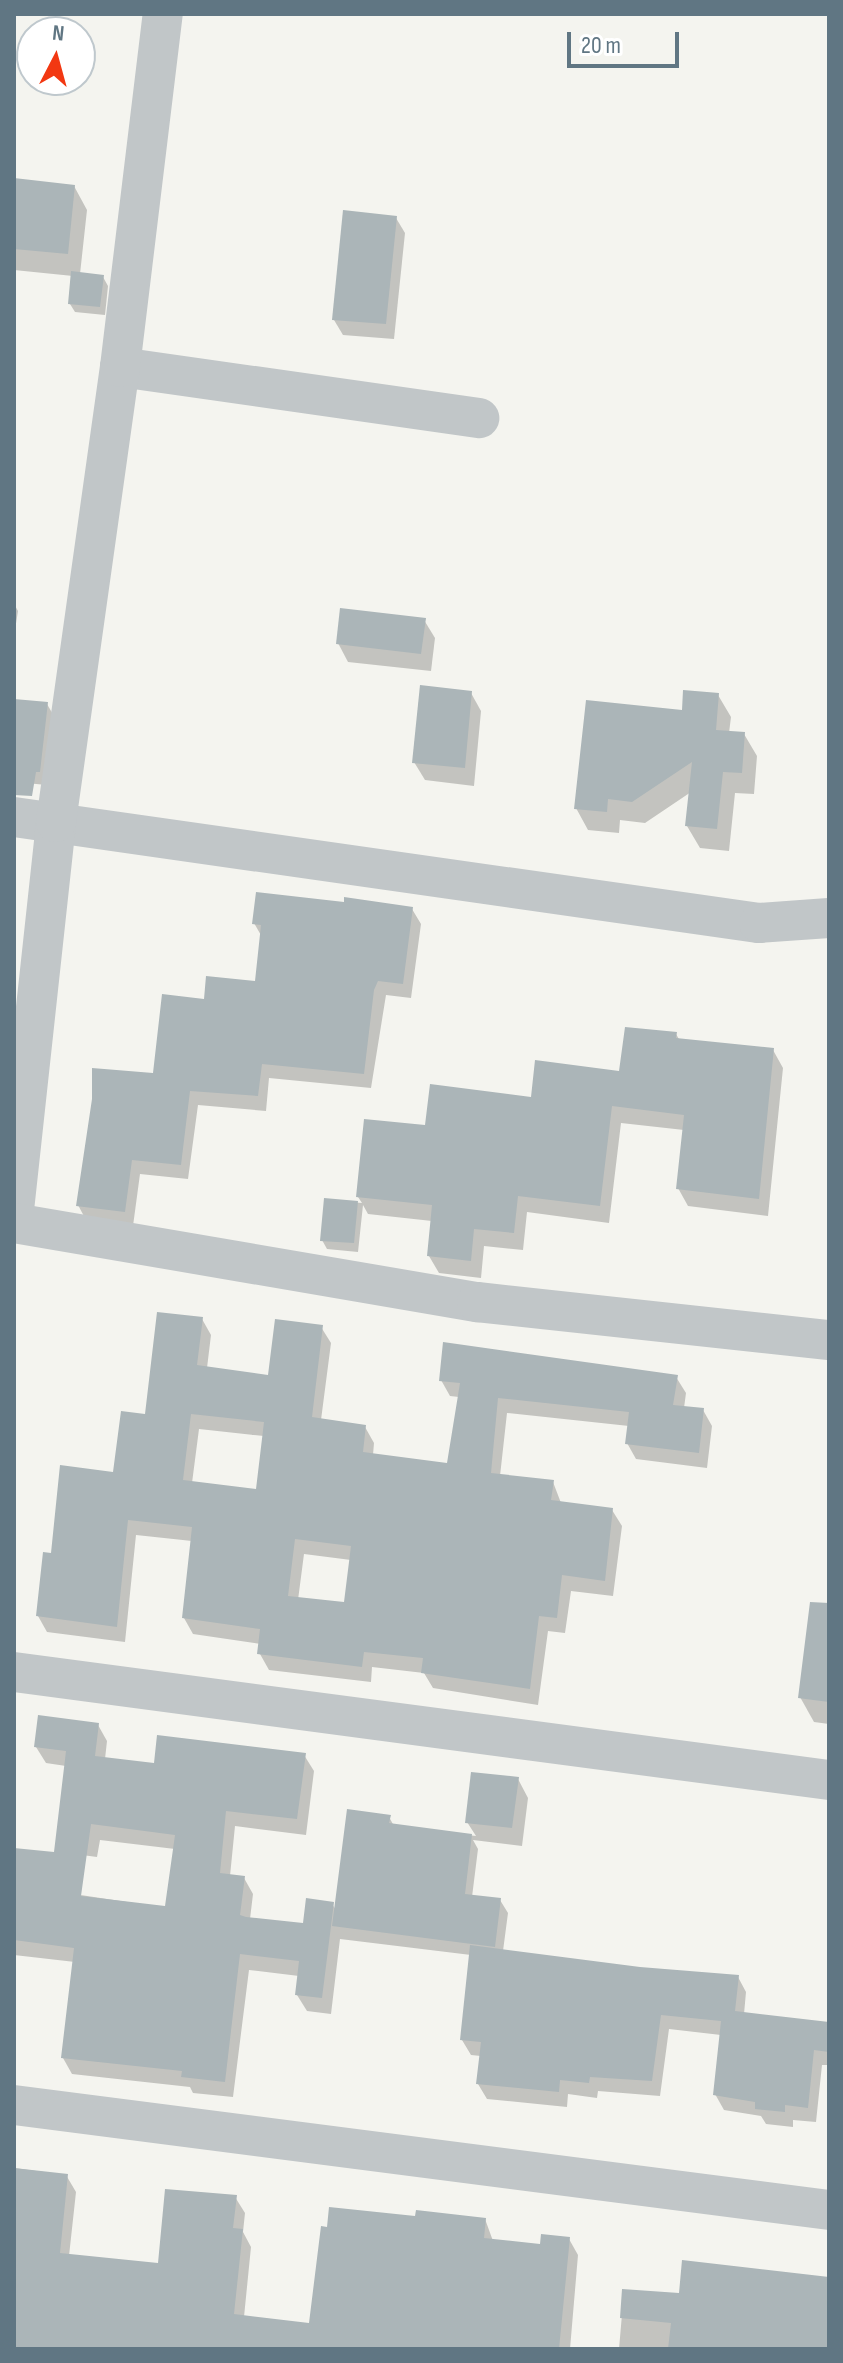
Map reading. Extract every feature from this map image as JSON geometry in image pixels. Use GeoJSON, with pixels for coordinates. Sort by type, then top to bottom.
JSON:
{"type":"FeatureCollection","features":[{"type":"Feature","properties":{"kind":"street"},"geometry":{"type":"LineString","coordinates":[[14,1210],[56,822],[120,367],[163,14]]}},
{"type":"Feature","properties":{"kind":"street"},"geometry":{"type":"LineString","coordinates":[[120,367],[479,418]]}},
{"type":"Feature","properties":{"kind":"street"},"geometry":{"type":"LineString","coordinates":[[14,817],[759,923],[829,918]]}},
{"type":"Feature","properties":{"kind":"street"},"geometry":{"type":"LineString","coordinates":[[14,1223],[477,1302],[829,1340]]}},
{"type":"Feature","properties":{"kind":"street"},"geometry":{"type":"LineString","coordinates":[[14,1672],[829,1780]]}},
{"type":"Feature","properties":{"kind":"street"},"geometry":{"type":"LineString","coordinates":[[14,2105],[829,2210]]}},
{"type":"Feature","properties":{"kind":"building"},"geometry":{"type":"Polygon","coordinates":[[[14,178],[75,185],[68,254],[14,249],[14,178]]]}},
{"type":"Feature","properties":{"kind":"building"},"geometry":{"type":"Polygon","coordinates":[[[343,210],[397,216],[386,324],[332,320],[343,210]]]}},
{"type":"Feature","properties":{"kind":"building"},"geometry":{"type":"Polygon","coordinates":[[[71,271],[104,275],[100,307],[68,304],[71,271]]]}},
{"type":"Feature","properties":{"kind":"building"},"geometry":{"type":"Polygon","coordinates":[[[340,608],[426,618],[421,654],[336,644],[340,608]]]}},
{"type":"Feature","properties":{"kind":"building"},"geometry":{"type":"Polygon","coordinates":[[[420,685],[472,691],[465,768],[412,763],[420,685]]]}},
{"type":"Feature","properties":{"kind":"building"},"geometry":{"type":"Polygon","coordinates":[[[683,690],[719,693],[716,730],[745,732],[742,773],[723,772],[717,829],[685,826],[692,762],[632,802],[608,799],[607,812],[574,809],[586,700],[682,710],[683,690]]]}},
{"type":"Feature","properties":{"kind":"building"},"geometry":{"type":"Polygon","coordinates":[[[14,699],[48,702],[40,772],[36,772],[32,796],[14,795],[14,699]]]}},
{"type":"Feature","properties":{"kind":"building"},"geometry":{"type":"Polygon","coordinates":[[[256,892],[344,902],[344,897],[413,907],[403,984],[378,981],[374,990],[364,1074],[262,1064],[258,1096],[190,1091],[181,1165],[132,1160],[125,1212],[76,1206],[92,1099],[92,1068],[153,1073],[162,994],[204,999],[206,976],[255,981],[261,925],[252,924],[256,892]]]}},
{"type":"Feature","properties":{"kind":"building"},"geometry":{"type":"Polygon","coordinates":[[[625,1027],[677,1032],[676,1038],[774,1048],[759,1199],[676,1189],[684,1115],[612,1106],[600,1206],[518,1196],[514,1233],[474,1229],[471,1261],[427,1256],[432,1205],[356,1197],[364,1119],[425,1125],[430,1084],[531,1097],[535,1060],[619,1071],[625,1027]]]}},
{"type":"Feature","properties":{"kind":"building"},"geometry":{"type":"Polygon","coordinates":[[[324,1198],[358,1201],[354,1243],[320,1241],[324,1198]]]}},
{"type":"Feature","properties":{"kind":"building"},"geometry":{"type":"Polygon","coordinates":[[[157,1312],[203,1317],[197,1365],[268,1375],[275,1319],[323,1325],[312,1417],[366,1425],[363,1452],[447,1463],[460,1383],[439,1381],[443,1342],[678,1375],[673,1405],[704,1408],[699,1453],[625,1444],[629,1412],[498,1398],[491,1473],[554,1480],[551,1500],[613,1508],[605,1581],[562,1575],[557,1618],[539,1616],[530,1689],[421,1673],[423,1658],[364,1652],[362,1667],[257,1654],[260,1629],[182,1618],[192,1527],[128,1520],[117,1627],[36,1616],[43,1552],[51,1553],[60,1465],[113,1472],[121,1411],[145,1414],[157,1312]],[[191,1414],[183,1480],[256,1489],[264,1422],[191,1414]],[[295,1539],[288,1596],[344,1602],[351,1546],[295,1539]]]}},
{"type":"Feature","properties":{"kind":"building"},"geometry":{"type":"Polygon","coordinates":[[[810,1602],[829,1603],[829,1702],[798,1698],[810,1602]]]}},
{"type":"Feature","properties":{"kind":"building"},"geometry":{"type":"Polygon","coordinates":[[[38,1715],[99,1723],[95,1756],[154,1763],[157,1735],[306,1753],[297,1819],[226,1811],[220,1873],[245,1876],[240,1915],[246,1917],[303,1923],[306,1898],[334,1902],[322,1998],[295,1995],[299,1961],[240,1954],[225,2082],[181,2077],[182,2071],[61,2058],[74,1948],[14,1940],[14,1848],[54,1852],[66,1751],[34,1747],[38,1715]],[[91,1824],[81,1896],[165,1906],[175,1835],[91,1824]]]}},
{"type":"Feature","properties":{"kind":"building"},"geometry":{"type":"Polygon","coordinates":[[[471,1772],[519,1777],[512,1828],[465,1823],[471,1772]]]}},
{"type":"Feature","properties":{"kind":"building"},"geometry":{"type":"Polygon","coordinates":[[[347,1809],[391,1815],[389,1823],[472,1834],[465,1894],[501,1898],[495,1947],[332,1926],[347,1809]]]}},
{"type":"Feature","properties":{"kind":"building"},"geometry":{"type":"Polygon","coordinates":[[[470,1945],[640,1967],[739,1975],[735,2011],[829,2022],[829,2052],[814,2050],[808,2108],[785,2105],[785,2112],[755,2109],[755,2102],[713,2095],[721,2021],[661,2015],[652,2081],[590,2077],[589,2083],[560,2080],[559,2092],[476,2084],[481,2042],[460,2040],[470,1945]]]}},
{"type":"Feature","properties":{"kind":"building"},"geometry":{"type":"Polygon","coordinates":[[[14,2168],[68,2174],[60,2253],[158,2263],[165,2189],[237,2195],[233,2228],[243,2229],[234,2314],[309,2323],[321,2226],[327,2227],[329,2207],[415,2216],[416,2210],[486,2218],[484,2238],[540,2244],[541,2234],[570,2237],[559,2349],[14,2349],[14,2168]]]}},
{"type":"Feature","properties":{"kind":"building"},"geometry":{"type":"Polygon","coordinates":[[[682,2260],[829,2277],[829,2349],[668,2349],[671,2323],[620,2318],[622,2289],[679,2293],[682,2260]]]}}]}
